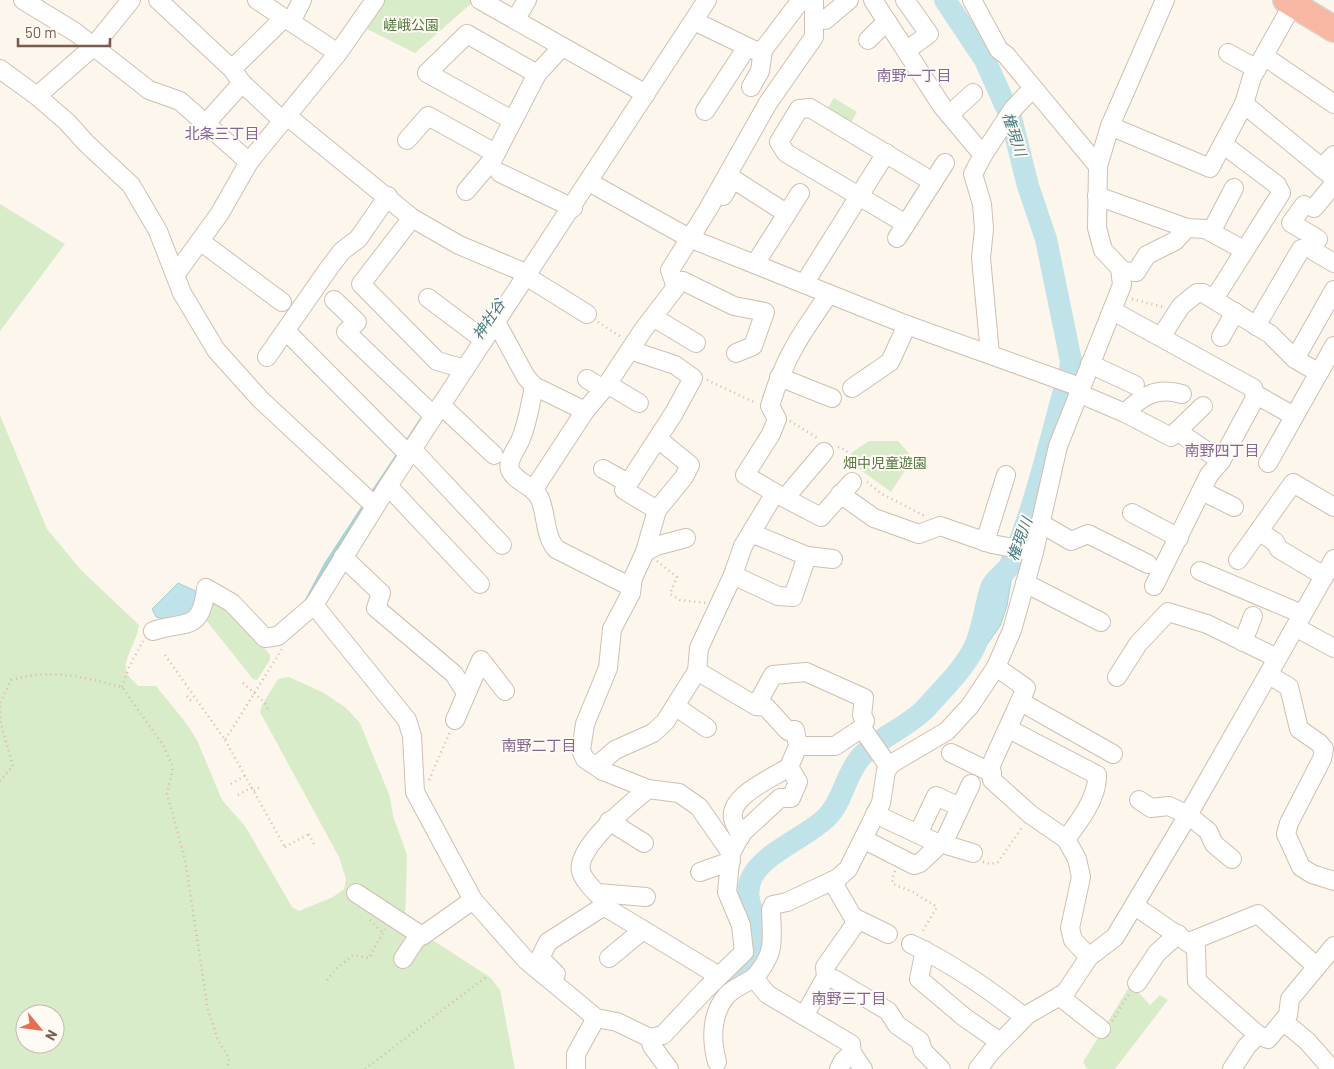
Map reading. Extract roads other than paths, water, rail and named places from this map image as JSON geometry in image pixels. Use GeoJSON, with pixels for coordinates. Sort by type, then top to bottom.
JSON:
{"type":"FeatureCollection","features":[{"type":"Feature","properties":{"kind":"highway"},"geometry":{"type":"LineString","coordinates":[[1291,1],[1334,29]]}},
{"type":"Feature","properties":{"kind":"street"},"geometry":{"type":"LineString","coordinates":[[23,0],[93,47],[149,90],[180,101],[207,122],[249,162]]}},
{"type":"Feature","properties":{"kind":"street"},"geometry":{"type":"LineString","coordinates":[[38,96],[93,47],[131,0]]}},
{"type":"Feature","properties":{"kind":"street"},"geometry":{"type":"LineString","coordinates":[[158,0],[285,119],[388,196],[412,218],[460,245],[527,275],[587,314]]}},
{"type":"Feature","properties":{"kind":"street"},"geometry":{"type":"LineString","coordinates":[[257,0],[338,53]]}},
{"type":"Feature","properties":{"kind":"street"},"geometry":{"type":"LineString","coordinates":[[207,122],[237,76],[287,20],[302,0]]}},
{"type":"Feature","properties":{"kind":"street"},"geometry":{"type":"LineString","coordinates":[[176,274],[220,213],[249,162],[338,53],[375,0]]}},
{"type":"Feature","properties":{"kind":"street"},"geometry":{"type":"LineString","coordinates":[[481,0],[646,94]]}},
{"type":"Feature","properties":{"kind":"street"},"geometry":{"type":"LineString","coordinates":[[515,20],[526,0]]}},
{"type":"Feature","properties":{"kind":"street"},"geometry":{"type":"LineString","coordinates":[[153,631],[166,627],[187,625],[194,621],[204,605],[206,588],[232,603],[265,638],[278,636],[314,605],[410,452],[573,208],[707,0]]}},
{"type":"Feature","properties":{"kind":"street"},"geometry":{"type":"LineString","coordinates":[[825,20],[849,0]]}},
{"type":"Feature","properties":{"kind":"street"},"geometry":{"type":"LineString","coordinates":[[873,0],[949,115],[983,155]]}},
{"type":"Feature","properties":{"kind":"street"},"geometry":{"type":"LineString","coordinates":[[905,0],[929,34],[907,50]]}},
{"type":"Feature","properties":{"kind":"street"},"geometry":{"type":"LineString","coordinates":[[972,0],[999,50],[1006,55],[1098,166]]}},
{"type":"Feature","properties":{"kind":"street"},"geometry":{"type":"LineString","coordinates":[[314,605],[407,720],[412,736],[415,792],[473,900],[526,960],[596,1018],[616,1022],[650,1038],[663,1035],[719,976],[772,950],[771,910],[773,906],[787,902],[832,881],[848,869],[881,804],[884,781],[889,767],[947,731],[970,706],[996,667],[1012,630],[1025,583],[1022,550],[1040,524],[1072,386],[1090,364],[1122,285],[1121,271],[1103,250],[1098,228],[1098,166],[1110,126],[1162,8],[1149,0]]}},
{"type":"Feature","properties":{"kind":"street"},"geometry":{"type":"LineString","coordinates":[[534,489],[584,411],[605,387],[676,287],[670,270],[707,211],[768,103],[814,38],[802,1],[755,49],[705,111]]}},
{"type":"Feature","properties":{"kind":"street"},"geometry":{"type":"LineString","coordinates":[[1110,126],[1210,168],[1224,145],[1244,104],[1260,63],[1291,1]]}},
{"type":"Feature","properties":{"kind":"street"},"geometry":{"type":"LineString","coordinates":[[694,21],[755,49]]}},
{"type":"Feature","properties":{"kind":"street"},"geometry":{"type":"LineString","coordinates":[[868,40],[887,21]]}},
{"type":"Feature","properties":{"kind":"street"},"geometry":{"type":"LineString","coordinates":[[512,120],[427,73],[466,34],[537,74]]}},
{"type":"Feature","properties":{"kind":"street"},"geometry":{"type":"LineString","coordinates":[[466,191],[495,153],[537,74],[562,47]]}},
{"type":"Feature","properties":{"kind":"street"},"geometry":{"type":"LineString","coordinates":[[751,86],[760,71],[755,49]]}},
{"type":"Feature","properties":{"kind":"street"},"geometry":{"type":"LineString","coordinates":[[1228,53],[1260,63],[1334,104]]}},
{"type":"Feature","properties":{"kind":"street"},"geometry":{"type":"LineString","coordinates":[[0,69],[38,96],[131,185],[158,231],[182,293],[216,350],[240,379],[375,506]]}},
{"type":"Feature","properties":{"kind":"street"},"geometry":{"type":"LineString","coordinates":[[990,354],[981,258],[984,229],[982,204],[973,174],[1010,113],[1033,88]]}},
{"type":"Feature","properties":{"kind":"street"},"geometry":{"type":"LineString","coordinates":[[949,115],[973,93]]}},
{"type":"Feature","properties":{"kind":"street"},"geometry":{"type":"LineString","coordinates":[[1244,104],[1328,173],[1334,155]]}},
{"type":"Feature","properties":{"kind":"street"},"geometry":{"type":"LineString","coordinates":[[933,182],[810,108],[799,108],[779,142],[786,153],[859,196],[902,231],[933,182],[945,163]]}},
{"type":"Feature","properties":{"kind":"street"},"geometry":{"type":"LineString","coordinates":[[407,140],[428,116],[495,153]]}},
{"type":"Feature","properties":{"kind":"street"},"geometry":{"type":"LineString","coordinates":[[1214,299],[1244,250],[1266,220],[1280,193],[1277,185],[1224,145]]}},
{"type":"Feature","properties":{"kind":"street"},"geometry":{"type":"LineString","coordinates":[[804,284],[886,153]]}},
{"type":"Feature","properties":{"kind":"street"},"geometry":{"type":"LineString","coordinates":[[500,173],[573,208]]}},
{"type":"Feature","properties":{"kind":"street"},"geometry":{"type":"LineString","coordinates":[[714,212],[733,180],[786,213]]}},
{"type":"Feature","properties":{"kind":"street"},"geometry":{"type":"LineString","coordinates":[[589,182],[689,238],[907,325],[990,354],[1072,386],[1170,437],[1203,406]]}},
{"type":"Feature","properties":{"kind":"street"},"geometry":{"type":"LineString","coordinates":[[1334,184],[1291,223],[1318,239],[1312,250],[1334,263]]}},
{"type":"Feature","properties":{"kind":"street"},"geometry":{"type":"LineString","coordinates":[[1211,232],[1234,188]]}},
{"type":"Feature","properties":{"kind":"street"},"geometry":{"type":"LineString","coordinates":[[755,264],[800,193]]}},
{"type":"Feature","properties":{"kind":"street"},"geometry":{"type":"LineString","coordinates":[[267,357],[338,256],[358,239],[388,196]]}},
{"type":"Feature","properties":{"kind":"street"},"geometry":{"type":"LineString","coordinates":[[1097,196],[1188,228],[1211,232],[1244,250]]}},
{"type":"Feature","properties":{"kind":"street"},"geometry":{"type":"LineString","coordinates":[[412,218],[361,284],[437,361],[465,369]]}},
{"type":"Feature","properties":{"kind":"street"},"geometry":{"type":"LineString","coordinates":[[1121,271],[1136,272],[1147,255],[1175,241],[1188,228]]}},
{"type":"Feature","properties":{"kind":"street"},"geometry":{"type":"LineString","coordinates":[[200,241],[282,302]]}},
{"type":"Feature","properties":{"kind":"street"},"geometry":{"type":"LineString","coordinates":[[1256,326],[1301,249]]}},
{"type":"Feature","properties":{"kind":"street"},"geometry":{"type":"LineString","coordinates":[[674,281],[683,281],[734,306],[765,312],[753,346],[736,353]]}},
{"type":"Feature","properties":{"kind":"street"},"geometry":{"type":"LineString","coordinates":[[1295,359],[1334,290]]}},
{"type":"Feature","properties":{"kind":"street"},"geometry":{"type":"LineString","coordinates":[[1161,337],[1181,306],[1197,293],[1203,293],[1270,334],[1295,359],[1318,373]]}},
{"type":"Feature","properties":{"kind":"street"},"geometry":{"type":"LineString","coordinates":[[829,294],[794,343],[779,377],[770,406],[777,419],[772,434],[745,475],[821,517],[846,488],[874,518],[919,534],[940,526],[985,542],[1022,550]]}},
{"type":"Feature","properties":{"kind":"street"},"geometry":{"type":"LineString","coordinates":[[428,298],[484,340]]}},
{"type":"Feature","properties":{"kind":"street"},"geometry":{"type":"LineString","coordinates":[[334,300],[357,322],[346,332],[437,411],[494,456]]}},
{"type":"Feature","properties":{"kind":"street"},"geometry":{"type":"LineString","coordinates":[[1113,311],[1253,388],[1255,394],[1255,398],[1220,461],[1209,475],[1154,586]]}},
{"type":"Feature","properties":{"kind":"street"},"geometry":{"type":"LineString","coordinates":[[1221,337],[1235,312]]}},
{"type":"Feature","properties":{"kind":"street"},"geometry":{"type":"LineString","coordinates":[[653,317],[696,343]]}},
{"type":"Feature","properties":{"kind":"street"},"geometry":{"type":"LineString","coordinates":[[496,322],[526,377],[534,386],[584,411]]}},
{"type":"Feature","properties":{"kind":"street"},"geometry":{"type":"LineString","coordinates":[[852,388],[890,362],[907,325]]}},
{"type":"Feature","properties":{"kind":"street"},"geometry":{"type":"LineString","coordinates":[[286,331],[502,545]]}},
{"type":"Feature","properties":{"kind":"street"},"geometry":{"type":"LineString","coordinates":[[1268,463],[1334,346]]}},
{"type":"Feature","properties":{"kind":"street"},"geometry":{"type":"LineString","coordinates":[[632,347],[675,365],[693,378],[658,439],[624,490],[658,510]]}},
{"type":"Feature","properties":{"kind":"street"},"geometry":{"type":"LineString","coordinates":[[1090,364],[1135,385]]}},
{"type":"Feature","properties":{"kind":"street"},"geometry":{"type":"LineString","coordinates":[[779,377],[832,398]]}},
{"type":"Feature","properties":{"kind":"street"},"geometry":{"type":"LineString","coordinates":[[587,379],[639,403]]}},
{"type":"Feature","properties":{"kind":"street"},"geometry":{"type":"LineString","coordinates":[[534,386],[526,426],[510,462],[510,469],[515,476],[534,489],[540,498],[549,540],[556,549],[631,587]]}},
{"type":"Feature","properties":{"kind":"street"},"geometry":{"type":"LineString","coordinates":[[1126,413],[1147,395],[1157,391],[1182,394]]}},
{"type":"Feature","properties":{"kind":"street"},"geometry":{"type":"LineString","coordinates":[[1255,394],[1294,416]]}},
{"type":"Feature","properties":{"kind":"street"},"geometry":{"type":"LineString","coordinates":[[1177,431],[1220,461]]}},
{"type":"Feature","properties":{"kind":"street"},"geometry":{"type":"LineString","coordinates":[[658,439],[690,465],[684,477],[658,510],[647,551],[632,578],[631,594],[612,629],[608,668],[581,738],[581,750],[586,759],[602,771],[648,789],[679,793],[699,807],[731,857]]}},
{"type":"Feature","properties":{"kind":"street"},"geometry":{"type":"LineString","coordinates":[[602,771],[601,762],[615,750],[653,733],[666,722],[697,671],[699,648],[733,575],[743,546],[780,495],[824,452]]}},
{"type":"Feature","properties":{"kind":"street"},"geometry":{"type":"LineString","coordinates":[[603,468],[628,483]]}},
{"type":"Feature","properties":{"kind":"street"},"geometry":{"type":"LineString","coordinates":[[985,542],[1007,475]]}},
{"type":"Feature","properties":{"kind":"street"},"geometry":{"type":"LineString","coordinates":[[1238,560],[1293,483],[1334,507]]}},
{"type":"Feature","properties":{"kind":"street"},"geometry":{"type":"LineString","coordinates":[[388,486],[480,584]]}},
{"type":"Feature","properties":{"kind":"street"},"geometry":{"type":"LineString","coordinates":[[1202,491],[1234,507]]}},
{"type":"Feature","properties":{"kind":"street"},"geometry":{"type":"LineString","coordinates":[[1132,513],[1179,538]]}},
{"type":"Feature","properties":{"kind":"street"},"geometry":{"type":"LineString","coordinates":[[1040,524],[1071,541],[1088,534],[1148,564]]}},
{"type":"Feature","properties":{"kind":"street"},"geometry":{"type":"LineString","coordinates":[[979,1069],[1000,1042],[1024,1017],[1065,993],[1089,956],[1115,937],[1135,906],[1269,675],[1277,658],[1330,570],[1279,549],[1275,542],[1258,531]]}},
{"type":"Feature","properties":{"kind":"street"},"geometry":{"type":"LineString","coordinates":[[751,533],[807,556],[833,559]]}},
{"type":"Feature","properties":{"kind":"street"},"geometry":{"type":"LineString","coordinates":[[647,551],[656,546],[686,538]]}},
{"type":"Feature","properties":{"kind":"street"},"geometry":{"type":"LineString","coordinates":[[733,575],[778,596],[793,597],[807,556]]}},
{"type":"Feature","properties":{"kind":"street"},"geometry":{"type":"LineString","coordinates":[[343,557],[381,593],[376,608],[454,674],[466,693]]}},
{"type":"Feature","properties":{"kind":"street"},"geometry":{"type":"LineString","coordinates":[[1200,571],[1299,621],[1334,648]]}},
{"type":"Feature","properties":{"kind":"street"},"geometry":{"type":"LineString","coordinates":[[1025,583],[1101,622]]}},
{"type":"Feature","properties":{"kind":"street"},"geometry":{"type":"LineString","coordinates":[[1117,677],[1138,644],[1168,612],[1207,624],[1277,658]]}},
{"type":"Feature","properties":{"kind":"street"},"geometry":{"type":"LineString","coordinates":[[1243,642],[1252,616]]}},
{"type":"Feature","properties":{"kind":"street"},"geometry":{"type":"LineString","coordinates":[[455,720],[480,660],[505,691]]}},
{"type":"Feature","properties":{"kind":"street"},"geometry":{"type":"LineString","coordinates":[[996,667],[1026,688],[991,765],[992,780],[1031,815],[1066,839],[1077,859],[1081,877],[1070,928],[1073,940],[1089,956]]}},
{"type":"Feature","properties":{"kind":"street"},"geometry":{"type":"LineString","coordinates":[[697,671],[756,706],[766,707],[788,731],[795,730],[798,746],[790,767],[774,777],[755,785],[734,810],[733,816],[740,836]]}},
{"type":"Feature","properties":{"kind":"street"},"geometry":{"type":"LineString","coordinates":[[756,706],[773,675],[806,672],[864,698],[862,715],[870,739],[889,767]]}},
{"type":"Feature","properties":{"kind":"street"},"geometry":{"type":"LineString","coordinates":[[1269,675],[1289,687],[1299,729],[1319,742],[1324,749],[1322,759],[1289,823],[1286,834],[1301,867],[1312,874],[1334,881]]}},
{"type":"Feature","properties":{"kind":"street"},"geometry":{"type":"LineString","coordinates":[[1020,702],[1114,754]]}},
{"type":"Feature","properties":{"kind":"street"},"geometry":{"type":"LineString","coordinates":[[675,706],[707,728]]}},
{"type":"Feature","properties":{"kind":"street"},"geometry":{"type":"LineString","coordinates":[[1009,729],[1097,775],[1098,784],[1079,822],[1066,839]]}},
{"type":"Feature","properties":{"kind":"street"},"geometry":{"type":"LineString","coordinates":[[798,746],[835,746],[870,739]]}},
{"type":"Feature","properties":{"kind":"street"},"geometry":{"type":"LineString","coordinates":[[951,754],[992,774]]}},
{"type":"Feature","properties":{"kind":"street"},"geometry":{"type":"LineString","coordinates":[[790,767],[798,782],[791,798],[780,798],[740,836],[731,857],[727,892],[755,957],[754,978],[767,994],[851,1044],[852,1053],[863,1069]]}},
{"type":"Feature","properties":{"kind":"street"},"geometry":{"type":"LineString","coordinates":[[863,839],[914,864],[918,864],[939,846],[971,784]]}},
{"type":"Feature","properties":{"kind":"street"},"geometry":{"type":"LineString","coordinates":[[648,789],[609,821],[581,859],[581,872],[600,899],[643,930],[719,976]]}},
{"type":"Feature","properties":{"kind":"street"},"geometry":{"type":"LineString","coordinates":[[918,834],[936,796],[960,808]]}},
{"type":"Feature","properties":{"kind":"street"},"geometry":{"type":"LineString","coordinates":[[1139,800],[1151,808],[1170,806],[1188,815],[1208,831],[1214,844],[1232,859]]}},
{"type":"Feature","properties":{"kind":"street"},"geometry":{"type":"LineString","coordinates":[[875,814],[939,846],[977,857]]}},
{"type":"Feature","properties":{"kind":"street"},"geometry":{"type":"LineString","coordinates":[[609,821],[644,843]]}},
{"type":"Feature","properties":{"kind":"street"},"geometry":{"type":"LineString","coordinates":[[700,872],[731,857]]}},
{"type":"Feature","properties":{"kind":"street"},"geometry":{"type":"LineString","coordinates":[[832,881],[853,917],[888,934]]}},
{"type":"Feature","properties":{"kind":"street"},"geometry":{"type":"LineString","coordinates":[[356,893],[422,936],[473,900]]}},
{"type":"Feature","properties":{"kind":"street"},"geometry":{"type":"LineString","coordinates":[[566,995],[570,989],[540,958],[548,942],[600,899],[646,897]]}},
{"type":"Feature","properties":{"kind":"street"},"geometry":{"type":"LineString","coordinates":[[1135,906],[1196,948],[1197,981],[1258,1036],[1268,1039],[1288,1014],[1290,999],[1334,946]]}},
{"type":"Feature","properties":{"kind":"street"},"geometry":{"type":"LineString","coordinates":[[1137,983],[1157,953],[1184,938],[1258,914],[1316,966]]}},
{"type":"Feature","properties":{"kind":"street"},"geometry":{"type":"LineString","coordinates":[[804,1016],[826,977],[824,967],[858,920]]}},
{"type":"Feature","properties":{"kind":"street"},"geometry":{"type":"LineString","coordinates":[[609,958],[643,930]]}},
{"type":"Feature","properties":{"kind":"street"},"geometry":{"type":"LineString","coordinates":[[403,959],[419,935]]}},
{"type":"Feature","properties":{"kind":"street"},"geometry":{"type":"LineString","coordinates":[[1000,1042],[964,1017],[919,979],[917,946],[969,976],[1024,1017]]}},
{"type":"Feature","properties":{"kind":"street"},"geometry":{"type":"LineString","coordinates":[[826,977],[834,979],[888,1011],[897,1025],[920,1041],[923,1051],[941,1069]]}},
{"type":"Feature","properties":{"kind":"street"},"geometry":{"type":"LineString","coordinates":[[717,1062],[713,1035],[717,1009],[728,994],[754,978]]}},
{"type":"Feature","properties":{"kind":"street"},"geometry":{"type":"LineString","coordinates":[[1059,996],[1101,1030]]}},
{"type":"Feature","properties":{"kind":"street"},"geometry":{"type":"LineString","coordinates":[[576,1069],[576,1054],[596,1018]]}},
{"type":"Feature","properties":{"kind":"street"},"geometry":{"type":"LineString","coordinates":[[1283,1021],[1307,1040],[1331,1066]]}},
{"type":"Feature","properties":{"kind":"street"},"geometry":{"type":"LineString","coordinates":[[1232,1069],[1247,1046],[1258,1036]]}},
{"type":"Feature","properties":{"kind":"street"},"geometry":{"type":"LineString","coordinates":[[650,1038],[652,1046],[669,1069]]}},
{"type":"Feature","properties":{"kind":"street"},"geometry":{"type":"LineString","coordinates":[[839,1069],[843,1061],[852,1053]]}},
{"type":"Feature","properties":{"kind":"water"},"geometry":{"type":"Polygon","coordinates":[[[1003,569],[1012,574],[1007,606],[1000,626],[983,650],[971,646],[992,579],[1003,569]]]}},
{"type":"Feature","properties":{"kind":"water"},"geometry":{"type":"Polygon","coordinates":[[[178,583],[200,593],[197,608],[175,622],[156,617],[152,609],[178,583]]]}},
{"type":"Feature","properties":{"kind":"waterway","name":"権現川"},"geometry":{"type":"LineString","coordinates":[[735,982],[750,969],[761,949],[761,936],[750,906],[748,890],[753,875],[759,866],[777,851],[827,817],[837,804],[860,758],[875,744],[926,708],[953,679],[975,646],[991,588],[1010,565],[1020,541],[1043,468],[1070,370],[1071,361],[1046,239],[1028,186],[1011,118],[985,60],[945,0]]}},
{"type":"Feature","properties":{"kind":"waterway","name":"神社谷"},"geometry":{"type":"LineString","coordinates":[[406,443],[421,420]]}},
{"type":"Feature","properties":{"kind":"waterway","name":"神社谷"},"geometry":{"type":"LineString","coordinates":[[371,495],[399,453]]}},
{"type":"Feature","properties":{"kind":"waterway","name":"神社谷"},"geometry":{"type":"LineString","coordinates":[[306,602],[326,564],[366,503]]}},
{"type":"Feature","properties":{"kind":"district","name":"南野一丁目"},"geometry":{"type":"Point","coordinates":[914,75]}},
{"type":"Feature","properties":{"kind":"district","name":"北条三丁目"},"geometry":{"type":"Point","coordinates":[222,133]}},
{"type":"Feature","properties":{"kind":"district","name":"南野四丁目"},"geometry":{"type":"Point","coordinates":[1222,450]}},
{"type":"Feature","properties":{"kind":"district","name":"南野二丁目"},"geometry":{"type":"Point","coordinates":[539,745]}},
{"type":"Feature","properties":{"kind":"district","name":"南野三丁目"},"geometry":{"type":"Point","coordinates":[849,998]}},
{"type":"Feature","properties":{"kind":"park label","name":"嵯峨公園"},"geometry":{"type":"Point","coordinates":[411,24]}},
{"type":"Feature","properties":{"kind":"park label","name":"畑中児童遊園"},"geometry":{"type":"Point","coordinates":[885,462]}}]}
